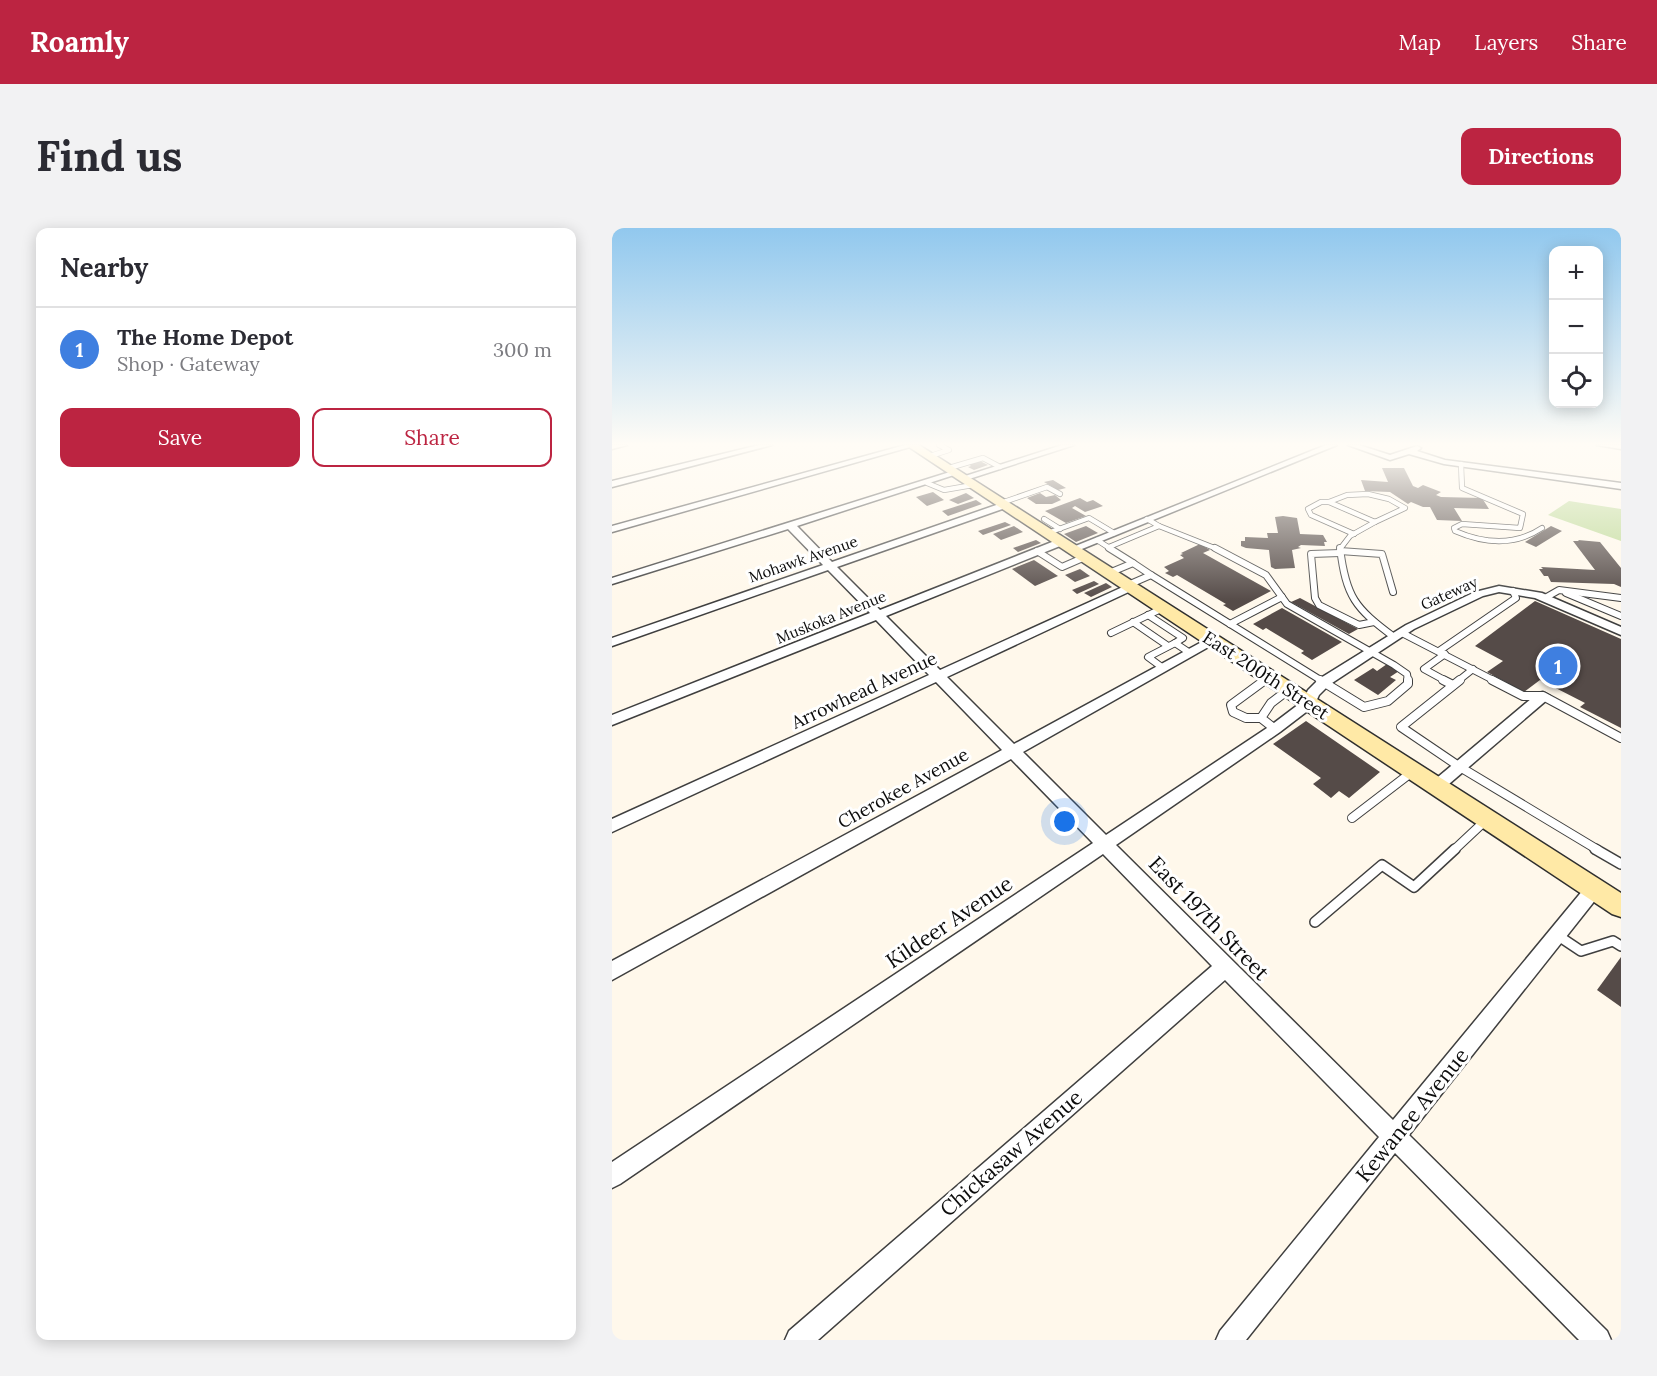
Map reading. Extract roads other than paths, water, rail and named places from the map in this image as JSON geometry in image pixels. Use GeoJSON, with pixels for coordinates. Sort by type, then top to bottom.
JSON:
{"type":"FeatureCollection","features":[{"type":"Feature","properties":{"kind":"street"},"geometry":{"type":"LineString","coordinates":[[612,529],[733,497]]}},
{"type":"Feature","properties":{"kind":"street"},"geometry":{"type":"LineString","coordinates":[[612,581],[882,497]]}},
{"type":"Feature","properties":{"kind":"street","name":"East 200th Street"},"geometry":{"type":"LineString","coordinates":[[992,497],[1062,538],[1130,586],[1156,612],[1184,630],[1213,641],[1621,906]]}},
{"type":"Feature","properties":{"kind":"street","name":"Muskoka Avenue"},"geometry":{"type":"LineString","coordinates":[[612,720],[1037,551],[1062,538],[1097,540],[1203,497]]}},
{"type":"Feature","properties":{"kind":"street","name":"Mohawk Avenue"},"geometry":{"type":"LineString","coordinates":[[612,642],[1003,504]]}},
{"type":"Feature","properties":{"kind":"street","name":"East 197th Street"},"geometry":{"type":"LineString","coordinates":[[790,525],[1225,967],[1396,1135],[1598,1340]]}},
{"type":"Feature","properties":{"kind":"street","name":"Arrowhead Avenue"},"geometry":{"type":"LineString","coordinates":[[612,826],[1130,586]]}},
{"type":"Feature","properties":{"kind":"street","name":"Gateway"},"geometry":{"type":"LineString","coordinates":[[1309,703],[1313,693],[1324,682],[1398,635],[1479,594],[1499,589],[1545,598],[1621,631]]}},
{"type":"Feature","properties":{"kind":"street","name":"Cherokee Avenue"},"geometry":{"type":"LineString","coordinates":[[612,971],[1213,641]]}},
{"type":"Feature","properties":{"kind":"street"},"geometry":{"type":"LineString","coordinates":[[1437,786],[1543,696]]}},
{"type":"Feature","properties":{"kind":"street","name":"Kildeer Avenue"},"geometry":{"type":"LineString","coordinates":[[612,1176],[1106,844],[1268,724],[1309,703]]}},
{"type":"Feature","properties":{"kind":"street","name":"Kewanee Avenue"},"geometry":{"type":"LineString","coordinates":[[1229,1340],[1594,889]]}},
{"type":"Feature","properties":{"kind":"street","name":"Chickasaw Avenue"},"geometry":{"type":"LineString","coordinates":[[798,1340],[1225,967]]}},
{"type":"Feature","properties":{"kind":"lane"},"geometry":{"type":"LineString","coordinates":[[1003,504],[1021,497]]}},
{"type":"Feature","properties":{"kind":"lane"},"geometry":{"type":"LineString","coordinates":[[1329,502],[1337,497]]}},
{"type":"Feature","properties":{"kind":"lane"},"geometry":{"type":"LineString","coordinates":[[1378,497],[1396,502],[1405,508],[1354,534],[1340,547],[1349,593],[1355,606],[1374,622],[1398,635],[1442,653],[1523,696],[1543,696],[1621,738]]}},
{"type":"Feature","properties":{"kind":"lane"},"geometry":{"type":"LineString","coordinates":[[1483,497],[1523,514],[1520,528]]}},
{"type":"Feature","properties":{"kind":"lane"},"geometry":{"type":"LineString","coordinates":[[1354,534],[1311,515],[1308,509],[1322,502],[1329,502],[1376,522]]}},
{"type":"Feature","properties":{"kind":"lane"},"geometry":{"type":"LineString","coordinates":[[1037,551],[1059,566],[1062,538],[1089,518],[1114,533]]}},
{"type":"Feature","properties":{"kind":"lane"},"geometry":{"type":"LineString","coordinates":[[1097,540],[1364,707],[1378,707],[1398,694],[1408,684],[1407,674],[1287,604],[1266,575],[1206,543],[1179,536],[1148,519]]}},
{"type":"Feature","properties":{"kind":"lane"},"geometry":{"type":"LineString","coordinates":[[1534,532],[1520,528],[1473,524],[1462,524],[1454,528],[1455,531],[1467,537],[1515,541],[1523,540],[1542,528]]}},
{"type":"Feature","properties":{"kind":"lane"},"geometry":{"type":"LineString","coordinates":[[1109,547],[1159,526]]}},
{"type":"Feature","properties":{"kind":"lane"},"geometry":{"type":"LineString","coordinates":[[1374,622],[1359,625],[1319,605],[1315,598],[1311,554],[1340,552],[1382,554],[1393,592]]}},
{"type":"Feature","properties":{"kind":"lane"},"geometry":{"type":"LineString","coordinates":[[1109,573],[1133,563]]}},
{"type":"Feature","properties":{"kind":"lane"},"geometry":{"type":"LineString","coordinates":[[1130,586],[1151,575]]}},
{"type":"Feature","properties":{"kind":"lane"},"geometry":{"type":"LineString","coordinates":[[1453,685],[1424,669],[1516,598],[1513,591]]}},
{"type":"Feature","properties":{"kind":"lane"},"geometry":{"type":"LineString","coordinates":[[1545,598],[1559,591],[1621,598]]}},
{"type":"Feature","properties":{"kind":"lane"},"geometry":{"type":"LineString","coordinates":[[1559,591],[1621,616]]}},
{"type":"Feature","properties":{"kind":"lane"},"geometry":{"type":"LineString","coordinates":[[1230,624],[1282,597]]}},
{"type":"Feature","properties":{"kind":"lane"},"geometry":{"type":"LineString","coordinates":[[1110,633],[1156,612]]}},
{"type":"Feature","properties":{"kind":"lane"},"geometry":{"type":"LineString","coordinates":[[1133,622],[1168,646]]}},
{"type":"Feature","properties":{"kind":"lane"},"geometry":{"type":"LineString","coordinates":[[1163,668],[1148,657],[1183,638],[1184,630]]}},
{"type":"Feature","properties":{"kind":"lane"},"geometry":{"type":"LineString","coordinates":[[1175,643],[1190,653]]}},
{"type":"Feature","properties":{"kind":"lane"},"geometry":{"type":"LineString","coordinates":[[1473,669],[1401,727],[1460,767],[1621,864]]}},
{"type":"Feature","properties":{"kind":"lane"},"geometry":{"type":"LineString","coordinates":[[1269,677],[1231,705],[1233,712],[1243,718],[1268,724],[1271,703],[1288,690]]}},
{"type":"Feature","properties":{"kind":"lane"},"geometry":{"type":"LineString","coordinates":[[1352,818],[1413,771]]}},
{"type":"Feature","properties":{"kind":"lane"},"geometry":{"type":"LineString","coordinates":[[1315,922],[1382,865],[1414,887],[1487,819]]}},
{"type":"Feature","properties":{"kind":"lane"},"geometry":{"type":"LineString","coordinates":[[1557,935],[1581,951],[1613,941],[1621,946]]}},
{"type":"Feature","properties":{"kind":"place","name":"The Home Depot"},"geometry":{"type":"Point","coordinates":[1558,666]}}]}
